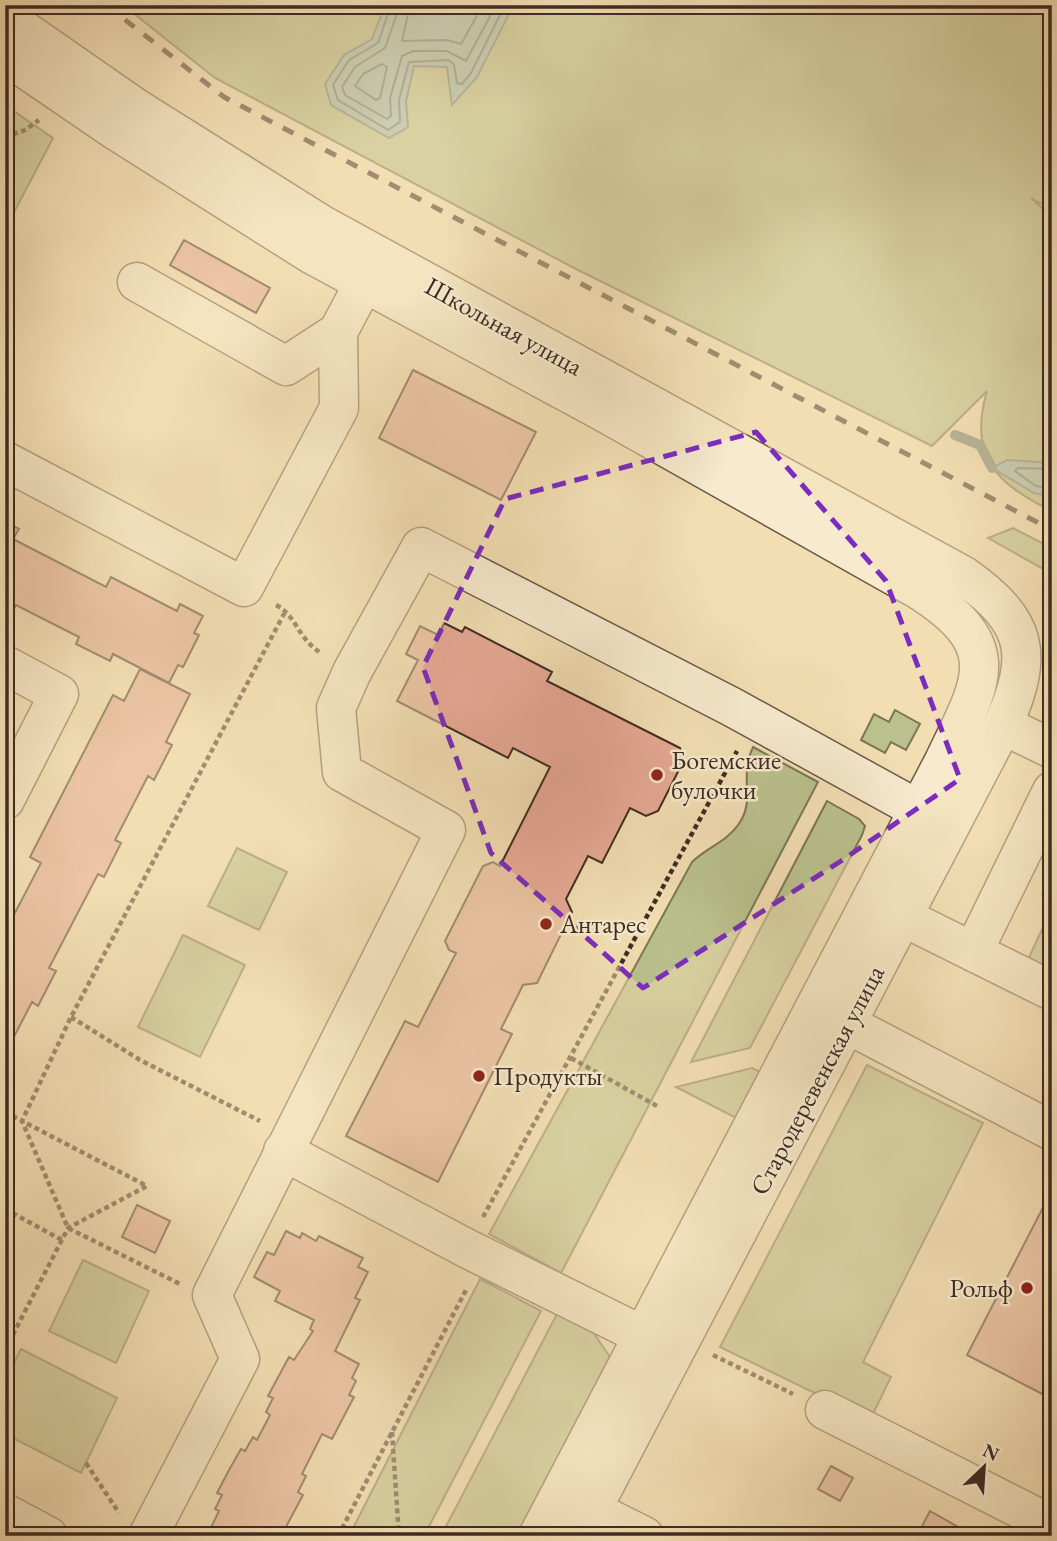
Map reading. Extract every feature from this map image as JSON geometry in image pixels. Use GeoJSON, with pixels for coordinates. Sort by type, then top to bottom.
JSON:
{"type":"FeatureCollection","features":[{"type":"Feature","properties":{"kind":"street","name":"Школьная улица"},"geometry":{"type":"LineString","coordinates":[[5,17],[136,108],[324,226],[370,270],[600,410],[919,590],[948,608],[973,636]]}},
{"type":"Feature","properties":{"kind":"street","name":"Школьная улица"},"geometry":{"type":"LineString","coordinates":[[5,55],[118,132],[370,270],[964,576],[992,596],[1009,619]]}},
{"type":"Feature","properties":{"kind":"street"},"geometry":{"type":"LineString","coordinates":[[137,282],[282,373],[338,332],[370,270]]}},
{"type":"Feature","properties":{"kind":"street"},"geometry":{"type":"LineString","coordinates":[[5,461],[244,587],[339,408],[338,332]]}},
{"type":"Feature","properties":{"kind":"street"},"geometry":{"type":"LineString","coordinates":[[135,1526],[240,1359],[212,1296],[446,830],[342,772],[337,708],[352,672],[421,547],[754,720],[934,818]]}},
{"type":"Feature","properties":{"kind":"street","name":"Стародеревенская улица"},"geometry":{"type":"LineString","coordinates":[[934,818],[1003,725],[1023,671],[1021,642],[1009,619]]}},
{"type":"Feature","properties":{"kind":"street","name":"Стародеревенская улица"},"geometry":{"type":"LineString","coordinates":[[585,1523],[674,1346],[831,1015],[934,818],[980,676],[973,636]]}},
{"type":"Feature","properties":{"kind":"street"},"geometry":{"type":"LineString","coordinates":[[5,665],[59,694],[5,800]]}},
{"type":"Feature","properties":{"kind":"street"},"geometry":{"type":"LineString","coordinates":[[1003,725],[1052,749]]}},
{"type":"Feature","properties":{"kind":"street"},"geometry":{"type":"LineString","coordinates":[[973,952],[1050,798]]}},
{"type":"Feature","properties":{"kind":"street"},"geometry":{"type":"LineString","coordinates":[[887,909],[1052,991]]}},
{"type":"Feature","properties":{"kind":"street"},"geometry":{"type":"LineString","coordinates":[[1013,971],[1020,1001],[1052,1018]]}},
{"type":"Feature","properties":{"kind":"street"},"geometry":{"type":"LineString","coordinates":[[831,1015],[1052,1131]]}},
{"type":"Feature","properties":{"kind":"street"},"geometry":{"type":"LineString","coordinates":[[283,1151],[475,1253],[674,1346]]}},
{"type":"Feature","properties":{"kind":"street","name":"Стародеревенская улица"},"geometry":{"type":"LineString","coordinates":[[538,1536],[674,1346]]}},
{"type":"Feature","properties":{"kind":"street"},"geometry":{"type":"LineString","coordinates":[[825,1410],[1052,1525]]}},
{"type":"Feature","properties":{"kind":"street"},"geometry":{"type":"LineString","coordinates":[[5,1513],[48,1536]]}},
{"type":"Feature","properties":{"kind":"street"},"geometry":{"type":"LineString","coordinates":[[585,1523],[643,1536]]}},
{"type":"Feature","properties":{"kind":"path"},"geometry":{"type":"LineString","coordinates":[[5,136],[25,130],[48,114]]}},
{"type":"Feature","properties":{"kind":"path"},"geometry":{"type":"LineString","coordinates":[[244,587],[286,610],[306,644],[352,672]]}},
{"type":"Feature","properties":{"kind":"path"},"geometry":{"type":"LineString","coordinates":[[215,1302],[68,1228],[22,1121],[71,1017],[286,610]]}},
{"type":"Feature","properties":{"kind":"path"},"geometry":{"type":"LineString","coordinates":[[338,1536],[392,1432],[475,1253],[571,1058],[754,720]]}},
{"type":"Feature","properties":{"kind":"path"},"geometry":{"type":"LineString","coordinates":[[71,1017],[140,1060],[267,1124],[283,1151]]}},
{"type":"Feature","properties":{"kind":"path"},"geometry":{"type":"LineString","coordinates":[[571,1058],[657,1106]]}},
{"type":"Feature","properties":{"kind":"path"},"geometry":{"type":"LineString","coordinates":[[5,1112],[147,1186],[68,1228],[5,1350]]}},
{"type":"Feature","properties":{"kind":"path"},"geometry":{"type":"LineString","coordinates":[[5,1209],[62,1240]]}},
{"type":"Feature","properties":{"kind":"path"},"geometry":{"type":"LineString","coordinates":[[674,1346],[825,1410]]}},
{"type":"Feature","properties":{"kind":"path"},"geometry":{"type":"LineString","coordinates":[[392,1432],[399,1536]]}},
{"type":"Feature","properties":{"kind":"path"},"geometry":{"type":"LineString","coordinates":[[86,1463],[135,1526]]}},
{"type":"Feature","properties":{"kind":"highlighted area"},"geometry":{"type":"Polygon","coordinates":[[[756,432],[886,581],[960,779],[841,861],[643,988],[491,853],[423,667],[505,499],[756,432]]]}},
{"type":"Feature","properties":{"kind":"green space"},"geometry":{"type":"Polygon","coordinates":[[[123,5],[1052,5],[1052,210],[1031,198],[1052,217],[1052,511],[1015,490],[991,465],[984,450],[981,433],[987,391],[932,446],[574,268],[215,78],[123,5]]]}},
{"type":"Feature","properties":{"kind":"green space"},"geometry":{"type":"Polygon","coordinates":[[[5,105],[53,138],[13,214],[5,210],[5,105]]]}},
{"type":"Feature","properties":{"kind":"green space"},"geometry":{"type":"Polygon","coordinates":[[[1013,528],[1052,548],[1052,578],[1043,569],[988,538],[1013,528]]]}},
{"type":"Feature","properties":{"kind":"green space"},"geometry":{"type":"Polygon","coordinates":[[[895,710],[920,724],[906,750],[891,742],[885,753],[861,740],[874,714],[889,722],[895,710]]]}},
{"type":"Feature","properties":{"kind":"green space"},"geometry":{"type":"Polygon","coordinates":[[[753,747],[818,782],[561,1273],[489,1234],[692,862],[728,836],[743,816],[747,797],[747,768],[753,747]]]}},
{"type":"Feature","properties":{"kind":"green space"},"geometry":{"type":"Polygon","coordinates":[[[827,801],[859,819],[865,826],[862,835],[750,1048],[691,1062],[827,801]]]}},
{"type":"Feature","properties":{"kind":"green space"},"geometry":{"type":"Polygon","coordinates":[[[237,848],[287,872],[259,930],[208,906],[237,848]]]}},
{"type":"Feature","properties":{"kind":"green space"},"geometry":{"type":"Polygon","coordinates":[[[1045,923],[1052,926],[1052,979],[1025,966],[1045,923]]]}},
{"type":"Feature","properties":{"kind":"green space"},"geometry":{"type":"Polygon","coordinates":[[[183,935],[245,965],[200,1057],[138,1027],[183,935]]]}},
{"type":"Feature","properties":{"kind":"green space"},"geometry":{"type":"Polygon","coordinates":[[[867,1065],[983,1123],[863,1362],[891,1377],[870,1420],[720,1347],[867,1065]]]}},
{"type":"Feature","properties":{"kind":"green space"},"geometry":{"type":"Polygon","coordinates":[[[752,1068],[760,1072],[736,1118],[676,1087],[752,1068]]]}},
{"type":"Feature","properties":{"kind":"green space"},"geometry":{"type":"Polygon","coordinates":[[[83,1260],[149,1291],[116,1363],[49,1331],[83,1260]]]}},
{"type":"Feature","properties":{"kind":"green space"},"geometry":{"type":"Polygon","coordinates":[[[480,1279],[541,1311],[424,1536],[349,1536],[480,1279]]]}},
{"type":"Feature","properties":{"kind":"green space"},"geometry":{"type":"Polygon","coordinates":[[[558,1312],[591,1329],[610,1357],[517,1536],[441,1536],[558,1312]]]}},
{"type":"Feature","properties":{"kind":"green space"},"geometry":{"type":"Polygon","coordinates":[[[21,1349],[117,1398],[81,1473],[5,1434],[5,1380],[21,1349]]]}},
{"type":"Feature","properties":{"kind":"water"},"geometry":{"type":"Polygon","coordinates":[[[385,5],[510,5],[512,8],[477,77],[452,105],[447,67],[414,66],[406,101],[408,127],[389,138],[331,105],[325,84],[344,55],[372,39],[385,5]]]}},
{"type":"Feature","properties":{"kind":"water"},"geometry":{"type":"Polygon","coordinates":[[[1007,460],[1052,463],[1052,497],[1034,493],[992,468],[1007,460]]]}},
{"type":"Feature","properties":{"kind":"building"},"geometry":{"type":"Polygon","coordinates":[[[184,240],[270,288],[256,313],[170,265],[184,240]]]}},
{"type":"Feature","properties":{"kind":"building"},"geometry":{"type":"Polygon","coordinates":[[[413,370],[536,432],[501,500],[379,438],[413,370]]]}},
{"type":"Feature","properties":{"kind":"building"},"geometry":{"type":"Polygon","coordinates":[[[5,522],[19,529],[13,539],[106,587],[111,577],[177,611],[180,604],[203,616],[194,633],[199,635],[183,667],[178,665],[169,683],[113,654],[110,661],[76,644],[79,637],[16,605],[13,611],[5,607],[5,522]]]}},
{"type":"Feature","properties":{"kind":"building"},"geometry":{"type":"Polygon","coordinates":[[[444,623],[462,632],[465,627],[552,672],[547,681],[680,748],[684,760],[658,811],[646,816],[630,808],[602,863],[588,856],[566,899],[572,912],[537,983],[523,985],[501,1029],[512,1034],[438,1182],[346,1136],[405,1021],[418,1027],[456,953],[449,950],[445,941],[483,866],[493,862],[500,866],[550,767],[513,748],[508,758],[397,701],[418,660],[406,654],[420,626],[438,635],[444,623]]]}},
{"type":"Feature","properties":{"kind":"building"},"geometry":{"type":"Polygon","coordinates":[[[140,669],[190,694],[166,742],[172,745],[154,780],[148,776],[115,840],[121,843],[104,877],[98,874],[49,968],[56,971],[38,1006],[32,1002],[5,1054],[5,932],[41,863],[30,857],[113,695],[124,701],[140,669]]]}},
{"type":"Feature","properties":{"kind":"building","name":"Рольф"},"geometry":{"type":"Polygon","coordinates":[[[1052,1190],[1052,1399],[967,1355],[1052,1190]]]}},
{"type":"Feature","properties":{"kind":"building"},"geometry":{"type":"Polygon","coordinates":[[[137,1205],[170,1221],[155,1253],[122,1237],[137,1205]]]}},
{"type":"Feature","properties":{"kind":"building"},"geometry":{"type":"Polygon","coordinates":[[[286,1231],[300,1238],[302,1233],[316,1241],[319,1236],[363,1258],[358,1267],[368,1272],[355,1298],[360,1300],[335,1351],[359,1364],[352,1378],[356,1381],[349,1395],[354,1397],[332,1439],[322,1434],[302,1474],[306,1476],[298,1492],[303,1495],[281,1536],[272,1531],[269,1536],[207,1536],[219,1511],[215,1509],[222,1495],[217,1493],[241,1449],[245,1451],[253,1437],[257,1440],[270,1415],[266,1412],[273,1398],[268,1396],[289,1357],[294,1360],[313,1331],[310,1329],[314,1320],[275,1301],[280,1291],[254,1277],[267,1252],[274,1255],[286,1231]]]}},
{"type":"Feature","properties":{"kind":"building"},"geometry":{"type":"Polygon","coordinates":[[[831,1466],[853,1478],[840,1501],[818,1489],[831,1466]]]}},
{"type":"Feature","properties":{"kind":"building"},"geometry":{"type":"Polygon","coordinates":[[[930,1511],[974,1536],[917,1536],[930,1511]]]}},
{"type":"Feature","properties":{"kind":"waterway"},"geometry":{"type":"LineString","coordinates":[[955,435],[980,445],[992,468]]}},
{"type":"Feature","properties":{"kind":"railway"},"geometry":{"type":"LineString","coordinates":[[106,5],[224,97],[1052,530]]}},
{"type":"Feature","properties":{"kind":"place","name":"Богемские булочки"},"geometry":{"type":"Point","coordinates":[657,775]}},
{"type":"Feature","properties":{"kind":"place","name":"Антарес"},"geometry":{"type":"Point","coordinates":[546,924]}},
{"type":"Feature","properties":{"kind":"place","name":"Продукты"},"geometry":{"type":"Point","coordinates":[479,1076]}},
{"type":"Feature","properties":{"kind":"place","name":"Рольф"},"geometry":{"type":"Point","coordinates":[1027,1288]}}]}
